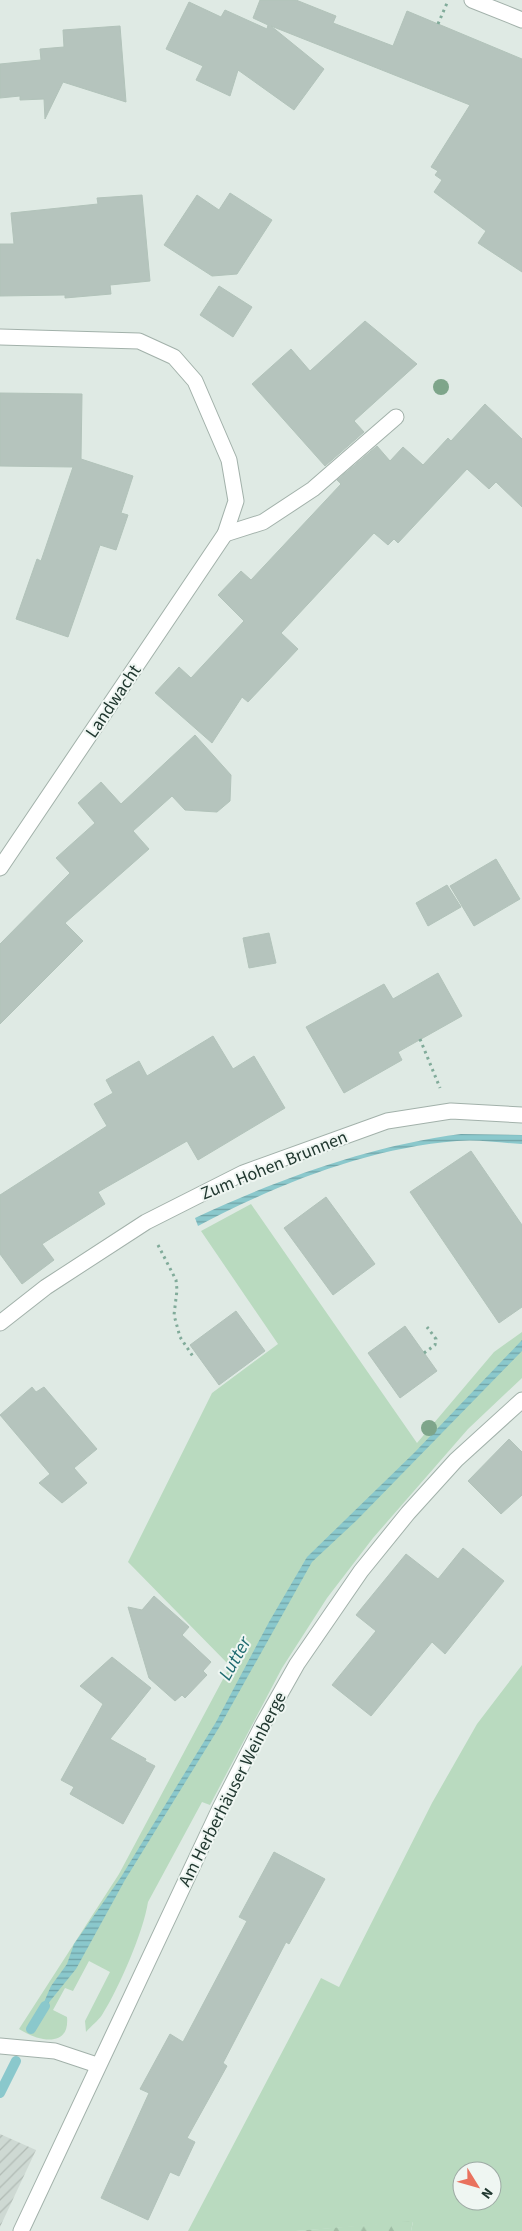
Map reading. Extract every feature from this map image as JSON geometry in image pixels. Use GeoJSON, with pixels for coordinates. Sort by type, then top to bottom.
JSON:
{"type":"FeatureCollection","features":[{"type":"Feature","properties":{"kind":"street"},"geometry":{"type":"LineString","coordinates":[[472,0],[522,20]]}},
{"type":"Feature","properties":{"kind":"street","name":"Landwacht"},"geometry":{"type":"LineString","coordinates":[[0,337],[140,341],[174,357],[195,381],[229,460],[236,501],[225,534],[0,868]]}},
{"type":"Feature","properties":{"kind":"street"},"geometry":{"type":"LineString","coordinates":[[225,534],[263,522],[313,489],[396,417]]}},
{"type":"Feature","properties":{"kind":"street","name":"Zum Hohen Brunnen"},"geometry":{"type":"LineString","coordinates":[[0,1323],[46,1287],[146,1222],[243,1174],[387,1121],[451,1112],[522,1116]]}},
{"type":"Feature","properties":{"kind":"street","name":"Am Herberhäuser Weinberge"},"geometry":{"type":"LineString","coordinates":[[21,2231],[97,2065],[220,1808],[297,1664],[361,1571],[408,1513],[456,1460],[522,1400]]}},
{"type":"Feature","properties":{"kind":"street"},"geometry":{"type":"LineString","coordinates":[[0,2046],[55,2051],[97,2065]]}},
{"type":"Feature","properties":{"kind":"path"},"geometry":{"type":"LineString","coordinates":[[438,24],[448,0]]}},
{"type":"Feature","properties":{"kind":"path"},"geometry":{"type":"LineString","coordinates":[[420,1039],[427,1061],[451,1112]]}},
{"type":"Feature","properties":{"kind":"path"},"geometry":{"type":"LineString","coordinates":[[146,1222],[176,1280],[177,1290],[174,1315],[180,1337],[194,1358]]}},
{"type":"Feature","properties":{"kind":"path"},"geometry":{"type":"LineString","coordinates":[[424,1352],[435,1345],[436,1339],[427,1327]]}},
{"type":"Feature","properties":{"kind":"shaded area"},"geometry":{"type":"Polygon","coordinates":[[[0,2134],[36,2150],[0,2227],[0,2134]]]}},
{"type":"Feature","properties":{"kind":"green space"},"geometry":{"type":"Polygon","coordinates":[[[251,1204],[417,1443],[494,1352],[522,1332],[522,1378],[468,1429],[373,1538],[327,1598],[282,1668],[210,1805],[202,1802],[148,1902],[130,1960],[102,2015],[86,2032],[85,2021],[110,1972],[89,1961],[73,1991],[65,1988],[53,2010],[67,2017],[67,2027],[63,2034],[51,2040],[35,2037],[19,2029],[119,1874],[230,1666],[128,1562],[212,1393],[278,1344],[201,1231],[251,1204]]]}},
{"type":"Feature","properties":{"kind":"green space"},"geometry":{"type":"Polygon","coordinates":[[[522,1665],[522,2231],[411,2231],[413,2222],[296,2231],[188,2231],[321,1978],[339,1987],[432,1803],[477,1724],[522,1665]]]}},
{"type":"Feature","properties":{"kind":"green space"},"geometry":{"type":"Polygon","coordinates":[[[413,2221],[411,2231],[296,2231],[413,2221]]]}},
{"type":"Feature","properties":{"kind":"water"},"geometry":{"type":"Polygon","coordinates":[[[461,1134],[522,1135],[522,1144],[465,1141],[423,1145],[390,1151],[324,1170],[291,1182],[198,1226],[195,1218],[259,1190],[325,1166],[426,1139],[461,1134]]]}},
{"type":"Feature","properties":{"kind":"water"},"geometry":{"type":"Polygon","coordinates":[[[522,1340],[522,1351],[357,1520],[312,1562],[220,1726],[125,1880],[76,1969],[38,2016],[51,1986],[67,1964],[74,1944],[121,1877],[216,1722],[269,1622],[307,1557],[415,1452],[522,1340]]]}},
{"type":"Feature","properties":{"kind":"building"},"geometry":{"type":"Polygon","coordinates":[[[260,0],[296,0],[336,16],[333,23],[393,46],[407,11],[522,59],[522,272],[478,243],[486,231],[434,192],[442,180],[435,175],[438,171],[431,167],[470,105],[271,26],[324,69],[294,110],[238,70],[230,96],[196,80],[203,66],[166,49],[189,2],[221,17],[225,10],[267,29],[268,25],[253,18],[260,0]]]}},
{"type":"Feature","properties":{"kind":"building"},"geometry":{"type":"Polygon","coordinates":[[[120,26],[126,102],[63,82],[45,119],[44,99],[20,100],[20,96],[0,98],[0,64],[41,60],[40,49],[64,47],[63,30],[120,26]]]}},
{"type":"Feature","properties":{"kind":"building"},"geometry":{"type":"Polygon","coordinates":[[[230,193],[272,220],[237,274],[212,276],[164,245],[197,195],[219,210],[230,193]]]}},
{"type":"Feature","properties":{"kind":"building"},"geometry":{"type":"Polygon","coordinates":[[[142,195],[150,281],[110,285],[111,294],[65,298],[65,295],[0,296],[0,244],[14,244],[11,213],[98,204],[97,198],[142,195]]]}},
{"type":"Feature","properties":{"kind":"building"},"geometry":{"type":"Polygon","coordinates":[[[219,286],[252,307],[233,337],[200,315],[219,286]]]}},
{"type":"Feature","properties":{"kind":"building"},"geometry":{"type":"Polygon","coordinates":[[[365,321],[417,364],[354,421],[364,432],[325,466],[252,384],[291,349],[310,371],[365,321]]]}},
{"type":"Feature","properties":{"kind":"building"},"geometry":{"type":"Polygon","coordinates":[[[0,393],[82,394],[81,459],[133,476],[121,513],[128,515],[116,550],[100,545],[68,637],[16,619],[37,559],[41,561],[73,467],[0,466],[0,393]]]}},
{"type":"Feature","properties":{"kind":"building"},"geometry":{"type":"Polygon","coordinates":[[[485,404],[522,439],[522,507],[496,482],[489,489],[467,469],[398,543],[394,539],[388,545],[374,533],[281,633],[298,649],[248,702],[242,697],[212,743],[155,693],[179,667],[191,678],[244,621],[218,595],[241,571],[251,580],[341,484],[337,480],[377,446],[390,461],[403,447],[423,465],[448,438],[451,441],[485,404]]]}},
{"type":"Feature","properties":{"kind":"building"},"geometry":{"type":"Polygon","coordinates":[[[195,735],[231,775],[230,801],[217,812],[185,810],[172,796],[133,831],[149,849],[65,923],[83,941],[0,1024],[0,944],[70,873],[56,858],[95,823],[78,803],[101,782],[121,804],[195,735]]]}},
{"type":"Feature","properties":{"kind":"building"},"geometry":{"type":"Polygon","coordinates":[[[496,859],[520,899],[474,926],[450,886],[496,859]]]}},
{"type":"Feature","properties":{"kind":"building"},"geometry":{"type":"Polygon","coordinates":[[[447,885],[461,907],[428,926],[416,903],[447,885]]]}},
{"type":"Feature","properties":{"kind":"building"},"geometry":{"type":"Polygon","coordinates":[[[269,933],[276,963],[249,968],[243,938],[269,933]]]}},
{"type":"Feature","properties":{"kind":"building"},"geometry":{"type":"Polygon","coordinates":[[[438,973],[462,1016],[398,1052],[402,1060],[344,1093],[306,1027],[384,984],[393,999],[438,973]]]}},
{"type":"Feature","properties":{"kind":"building"},"geometry":{"type":"Polygon","coordinates":[[[213,1036],[233,1069],[254,1056],[285,1108],[198,1160],[187,1141],[98,1192],[105,1204],[42,1244],[54,1260],[22,1284],[0,1254],[0,1195],[107,1126],[94,1104],[113,1093],[106,1080],[139,1061],[147,1076],[213,1036]]]}},
{"type":"Feature","properties":{"kind":"building"},"geometry":{"type":"Polygon","coordinates":[[[471,1151],[522,1225],[522,1307],[499,1323],[410,1192],[471,1151]]]}},
{"type":"Feature","properties":{"kind":"building"},"geometry":{"type":"Polygon","coordinates":[[[326,1197],[375,1264],[333,1295],[284,1228],[326,1197]]]}},
{"type":"Feature","properties":{"kind":"building"},"geometry":{"type":"Polygon","coordinates":[[[236,1311],[265,1351],[219,1385],[190,1345],[236,1311]]]}},
{"type":"Feature","properties":{"kind":"building"},"geometry":{"type":"Polygon","coordinates":[[[405,1326],[437,1371],[400,1398],[368,1353],[405,1326]]]}},
{"type":"Feature","properties":{"kind":"building"},"geometry":{"type":"Polygon","coordinates":[[[32,1387],[36,1392],[44,1387],[97,1449],[74,1468],[87,1483],[62,1503],[39,1483],[50,1474],[0,1415],[32,1387]]]}},
{"type":"Feature","properties":{"kind":"building"},"geometry":{"type":"Polygon","coordinates":[[[509,1439],[522,1452],[522,1495],[501,1514],[468,1481],[509,1439]]]}},
{"type":"Feature","properties":{"kind":"building"},"geometry":{"type":"Polygon","coordinates":[[[463,1548],[504,1581],[445,1654],[432,1642],[371,1716],[332,1685],[376,1631],[356,1615],[406,1554],[438,1579],[463,1548]]]}},
{"type":"Feature","properties":{"kind":"building"},"geometry":{"type":"Polygon","coordinates":[[[154,1596],[189,1627],[182,1635],[211,1662],[203,1671],[207,1675],[185,1698],[182,1695],[175,1701],[149,1678],[128,1607],[142,1610],[154,1596]]]}},
{"type":"Feature","properties":{"kind":"building"},"geometry":{"type":"Polygon","coordinates":[[[112,1657],[151,1688],[110,1739],[155,1766],[123,1824],[70,1794],[74,1787],[61,1780],[103,1704],[80,1686],[112,1657]]]}},
{"type":"Feature","properties":{"kind":"building"},"geometry":{"type":"Polygon","coordinates":[[[274,1852],[325,1879],[289,1944],[286,1942],[223,2063],[227,2066],[187,2138],[195,2142],[179,2176],[170,2172],[148,2220],[101,2198],[149,2093],[140,2089],[170,2034],[183,2042],[247,1921],[239,1917],[274,1852]]]}},
{"type":"Feature","properties":{"kind":"waterway","name":"Lutter"},"geometry":{"type":"LineString","coordinates":[[31,2029],[45,2006]]}},
{"type":"Feature","properties":{"kind":"waterway","name":"Lutter"},"geometry":{"type":"LineString","coordinates":[[0,2093],[16,2061]]}}]}
